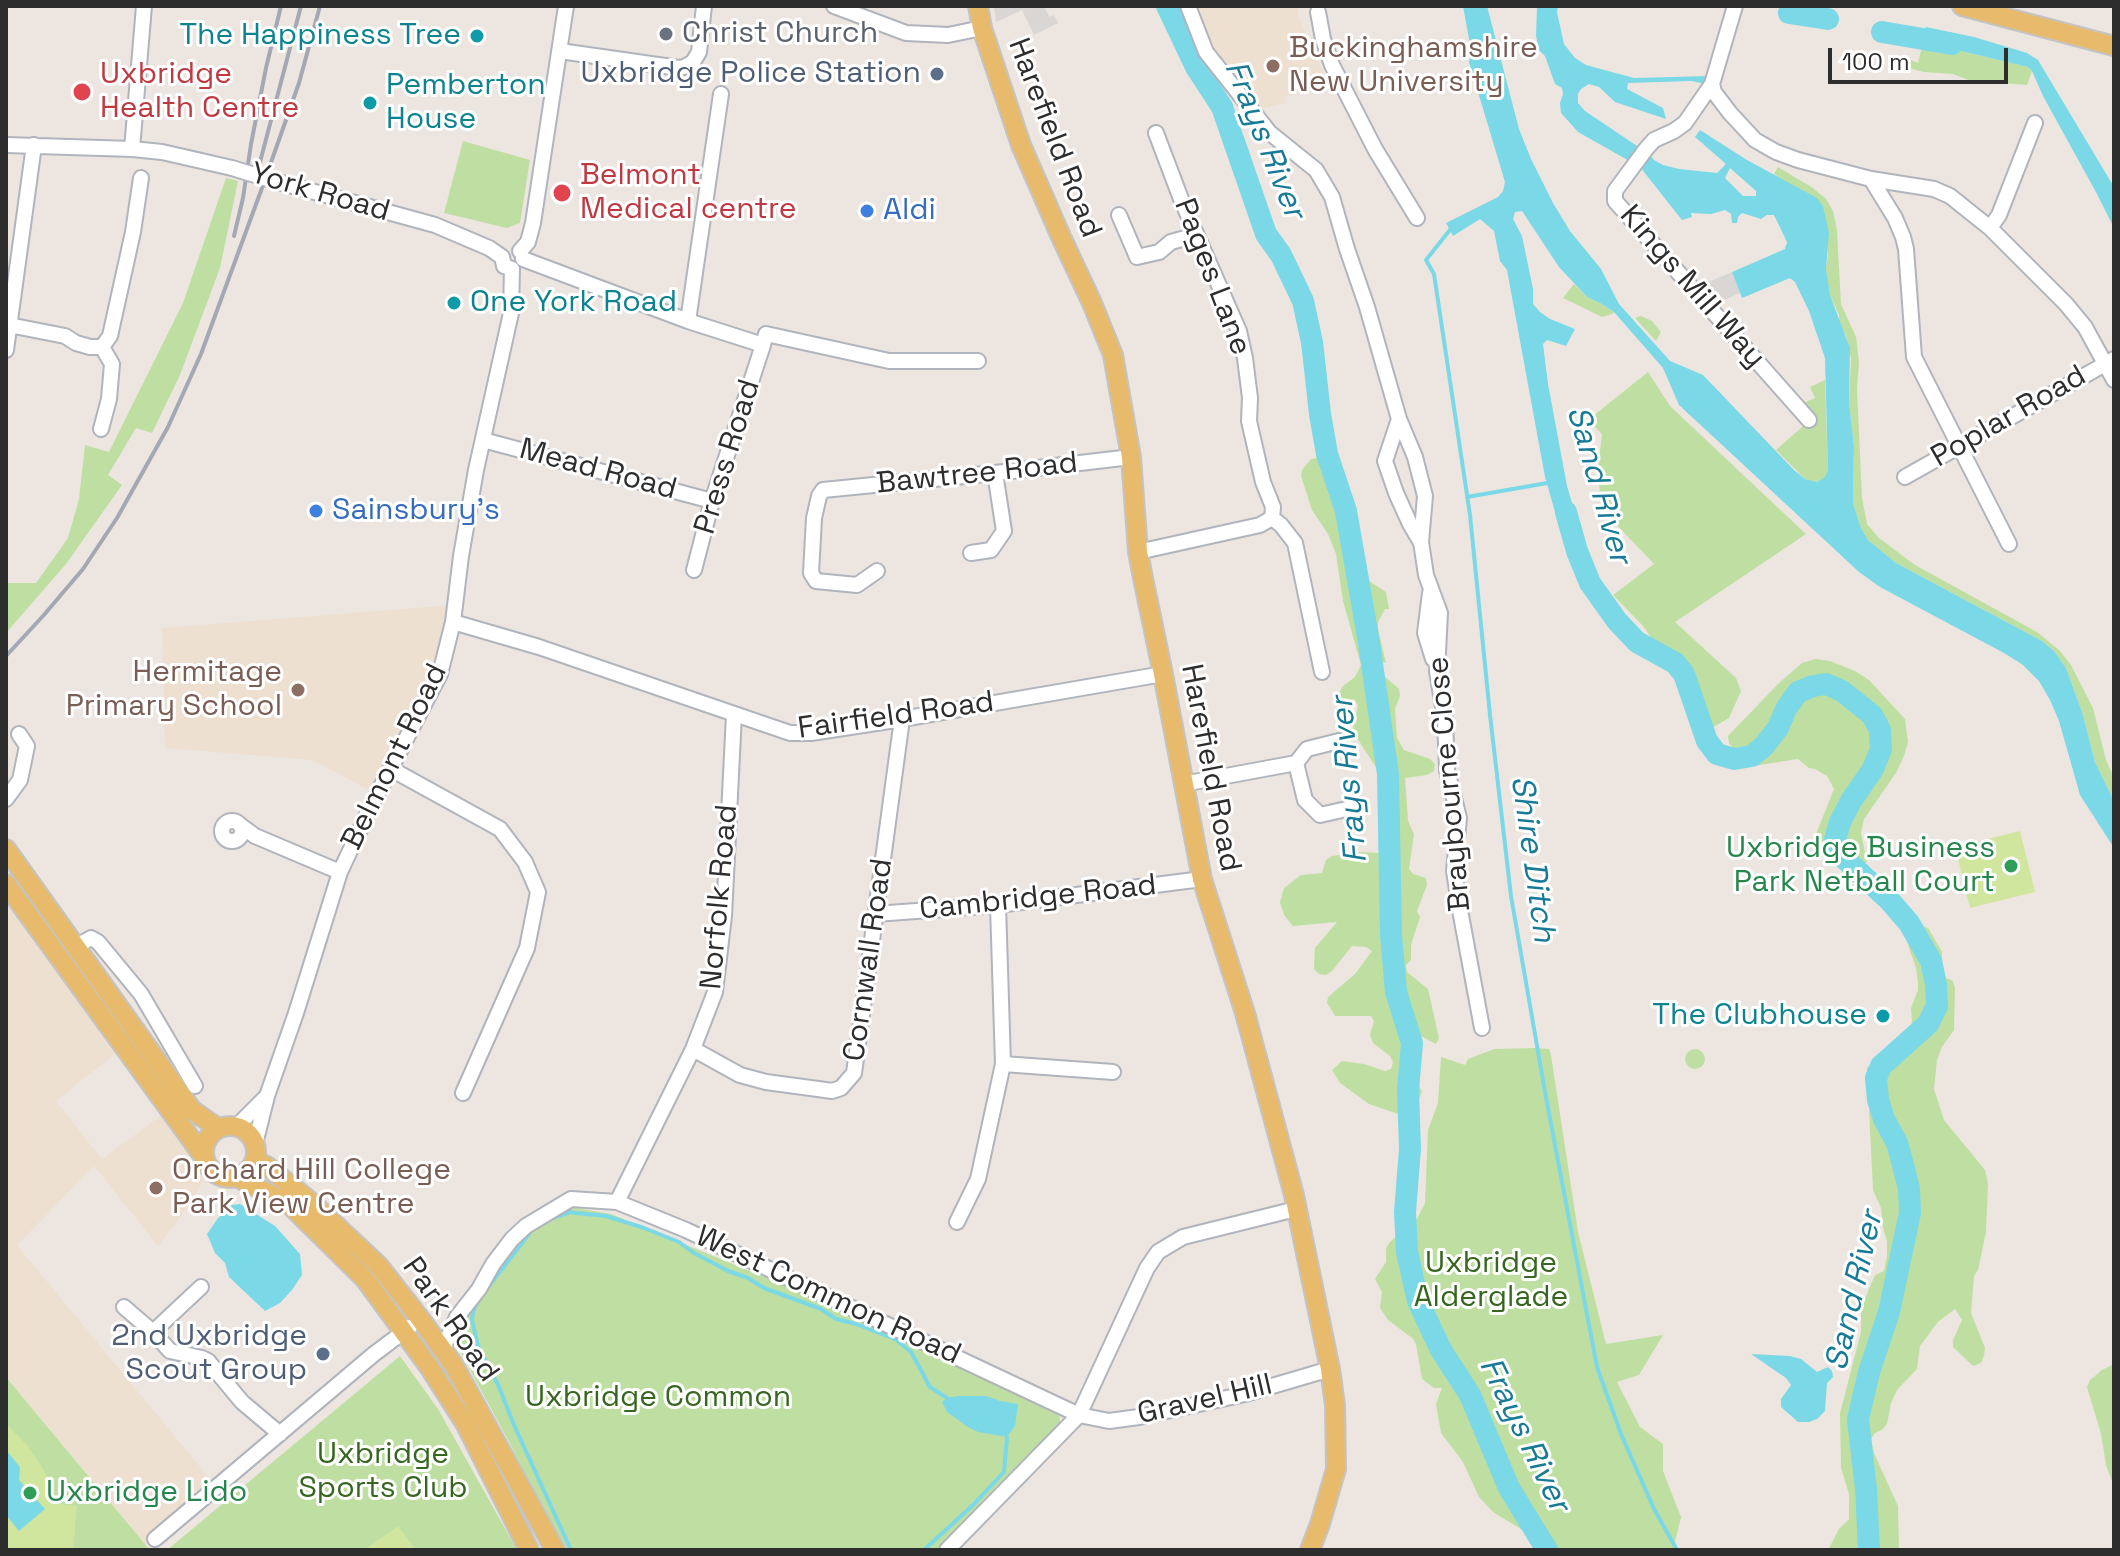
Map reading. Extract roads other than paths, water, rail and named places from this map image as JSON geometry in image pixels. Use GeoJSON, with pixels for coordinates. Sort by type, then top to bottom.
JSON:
{"type":"FeatureCollection","features":[{"type":"Feature","properties":{"kind":"main road","name":"Harefield Road"},"geometry":{"type":"LineString","coordinates":[[978,6],[982,28],[1021,145],[1113,355],[1131,457],[1138,552],[1202,879],[1245,1013],[1296,1209],[1330,1369],[1335,1405],[1336,1469],[1310,1550]]}},
{"type":"Feature","properties":{"kind":"main road"},"geometry":{"type":"LineString","coordinates":[[1962,6],[2114,46]]}},
{"type":"Feature","properties":{"kind":"main road"},"geometry":{"type":"LineString","coordinates":[[6,849],[192,1110],[218,1128]]}},
{"type":"Feature","properties":{"kind":"main road"},"geometry":{"type":"LineString","coordinates":[[6,884],[213,1172],[236,1177],[249,1169],[255,1152],[248,1132],[237,1126],[225,1126],[218,1128],[207,1139],[204,1157]]}},
{"type":"Feature","properties":{"kind":"main road","name":"Park Road"},"geometry":{"type":"LineString","coordinates":[[255,1152],[379,1266],[443,1349],[555,1550]]}},
{"type":"Feature","properties":{"kind":"main road","name":"Park Road"},"geometry":{"type":"LineString","coordinates":[[236,1177],[288,1203],[365,1279],[465,1423],[529,1550]]}},
{"type":"Feature","properties":{"kind":"street"},"geometry":{"type":"LineString","coordinates":[[132,149],[144,6]]}},
{"type":"Feature","properties":{"kind":"street","name":"Belmont Road"},"geometry":{"type":"LineString","coordinates":[[255,1152],[267,1096],[340,872],[440,674],[453,622],[461,556],[519,260],[533,223],[566,6]]}},
{"type":"Feature","properties":{"kind":"street"},"geometry":{"type":"LineString","coordinates":[[560,51],[684,67],[693,62],[699,52],[704,6]]}},
{"type":"Feature","properties":{"kind":"street"},"geometry":{"type":"LineString","coordinates":[[834,6],[906,33],[948,35],[982,28]]}},
{"type":"Feature","properties":{"kind":"street"},"geometry":{"type":"LineString","coordinates":[[1188,6],[1206,52],[1270,133],[1316,170],[1332,197],[1399,419],[1415,457],[1425,496],[1421,542]]}},
{"type":"Feature","properties":{"kind":"street"},"geometry":{"type":"LineString","coordinates":[[1317,8],[1332,65],[1375,149],[1417,218]]}},
{"type":"Feature","properties":{"kind":"street","name":"Kings Mill Way"},"geometry":{"type":"LineString","coordinates":[[1735,8],[1712,84],[1685,123],[1654,140],[1646,149],[1615,191],[1615,201],[1809,420]]}},
{"type":"Feature","properties":{"kind":"street"},"geometry":{"type":"LineString","coordinates":[[1712,84],[1714,92],[1730,113],[1755,140],[1776,152],[1871,179],[1925,187],[1957,201],[1990,228],[2071,310],[2109,361],[2114,380]]}},
{"type":"Feature","properties":{"kind":"street"},"geometry":{"type":"LineString","coordinates":[[688,321],[721,94]]}},
{"type":"Feature","properties":{"kind":"street"},"geometry":{"type":"LineString","coordinates":[[1990,228],[1999,215],[2035,123]]}},
{"type":"Feature","properties":{"kind":"street","name":"Pages Lane"},"geometry":{"type":"LineString","coordinates":[[1156,133],[1196,235],[1239,331],[1250,398],[1249,421],[1263,482],[1273,507],[1272,518]]}},
{"type":"Feature","properties":{"kind":"street","name":"York Road"},"geometry":{"type":"LineString","coordinates":[[6,145],[162,152],[232,168],[435,225],[468,238],[502,257],[508,248],[516,248],[519,260]]}},
{"type":"Feature","properties":{"kind":"street"},"geometry":{"type":"LineString","coordinates":[[6,350],[34,145]]}},
{"type":"Feature","properties":{"kind":"street"},"geometry":{"type":"LineString","coordinates":[[102,347],[110,336],[141,178]]}},
{"type":"Feature","properties":{"kind":"street"},"geometry":{"type":"LineString","coordinates":[[1871,179],[1900,229],[1906,249],[1914,357],[2009,544]]}},
{"type":"Feature","properties":{"kind":"street"},"geometry":{"type":"LineString","coordinates":[[1119,215],[1137,257],[1159,252],[1171,242],[1196,235]]}},
{"type":"Feature","properties":{"kind":"street"},"geometry":{"type":"LineString","coordinates":[[519,260],[763,345],[766,334],[889,361],[978,361]]}},
{"type":"Feature","properties":{"kind":"street"},"geometry":{"type":"LineString","coordinates":[[9,325],[65,336],[90,347],[102,347]]}},
{"type":"Feature","properties":{"kind":"street","name":"Press Road"},"geometry":{"type":"LineString","coordinates":[[694,570],[712,501],[763,345]]}},
{"type":"Feature","properties":{"kind":"street"},"geometry":{"type":"LineString","coordinates":[[101,429],[109,399],[112,364],[102,347]]}},
{"type":"Feature","properties":{"kind":"street","name":"Poplar Road"},"geometry":{"type":"LineString","coordinates":[[1905,477],[2109,361]]}},
{"type":"Feature","properties":{"kind":"street"},"geometry":{"type":"LineString","coordinates":[[1399,419],[1385,461],[1396,493],[1421,542]]}},
{"type":"Feature","properties":{"kind":"street","name":"Mead Road"},"geometry":{"type":"LineString","coordinates":[[483,440],[712,501]]}},
{"type":"Feature","properties":{"kind":"street","name":"Bawtree Road"},"geometry":{"type":"LineString","coordinates":[[877,571],[857,585],[816,581],[811,573],[814,518],[823,490],[1131,457]]}},
{"type":"Feature","properties":{"kind":"street"},"geometry":{"type":"LineString","coordinates":[[971,553],[991,550],[1004,531],[995,473]]}},
{"type":"Feature","properties":{"kind":"street"},"geometry":{"type":"LineString","coordinates":[[1138,552],[1260,525],[1272,518],[1295,543],[1322,672]]}},
{"type":"Feature","properties":{"kind":"street","name":"Braybourne Close"},"geometry":{"type":"LineString","coordinates":[[1421,542],[1431,589],[1425,633],[1437,671],[1445,720],[1447,770],[1459,818],[1454,871],[1482,1028]]}},
{"type":"Feature","properties":{"kind":"street","name":"Fairfield Road"},"geometry":{"type":"LineString","coordinates":[[453,622],[539,647],[790,733],[811,733],[902,719],[1163,674]]}},
{"type":"Feature","properties":{"kind":"street","name":"Norfolk Road"},"geometry":{"type":"LineString","coordinates":[[617,1202],[693,1049],[715,992],[724,916],[734,714]]}},
{"type":"Feature","properties":{"kind":"street","name":"Cornwall Road"},"geometry":{"type":"LineString","coordinates":[[693,1049],[740,1075],[766,1082],[832,1091],[841,1088],[854,1073],[902,719]]}},
{"type":"Feature","properties":{"kind":"street"},"geometry":{"type":"LineString","coordinates":[[6,799],[20,780],[27,746],[19,734]]}},
{"type":"Feature","properties":{"kind":"street"},"geometry":{"type":"LineString","coordinates":[[1183,784],[1296,763],[1307,749],[1339,741]]}},
{"type":"Feature","properties":{"kind":"street"},"geometry":{"type":"LineString","coordinates":[[1296,763],[1305,800],[1320,815],[1351,808]]}},
{"type":"Feature","properties":{"kind":"street"},"geometry":{"type":"LineString","coordinates":[[391,769],[500,829],[525,862],[538,892],[527,948],[463,1093]]}},
{"type":"Feature","properties":{"kind":"street"},"geometry":{"type":"LineString","coordinates":[[255,836],[236,841],[242,833],[240,825],[255,836],[340,872]]}},
{"type":"Feature","properties":{"kind":"street","name":"Cambridge Road"},"geometry":{"type":"LineString","coordinates":[[875,914],[998,905],[1202,879]]}},
{"type":"Feature","properties":{"kind":"street"},"geometry":{"type":"LineString","coordinates":[[957,1222],[978,1179],[1003,1064],[998,905]]}},
{"type":"Feature","properties":{"kind":"street"},"geometry":{"type":"LineString","coordinates":[[75,947],[91,938],[98,942],[141,994],[195,1086]]}},
{"type":"Feature","properties":{"kind":"street"},"geometry":{"type":"LineString","coordinates":[[1003,1064],[1113,1072]]}},
{"type":"Feature","properties":{"kind":"street"},"geometry":{"type":"LineString","coordinates":[[237,1126],[267,1096]]}},
{"type":"Feature","properties":{"kind":"street","name":"West Common Road"},"geometry":{"type":"LineString","coordinates":[[455,1322],[493,1264],[526,1226],[571,1199],[617,1202],[686,1230],[1079,1415]]}},
{"type":"Feature","properties":{"kind":"street"},"geometry":{"type":"LineString","coordinates":[[947,1550],[1079,1415],[1147,1268],[1158,1252],[1183,1237],[1296,1209]]}},
{"type":"Feature","properties":{"kind":"street"},"geometry":{"type":"LineString","coordinates":[[153,1332],[201,1287]]}},
{"type":"Feature","properties":{"kind":"street"},"geometry":{"type":"LineString","coordinates":[[124,1307],[170,1351],[208,1361],[242,1402],[280,1434]]}},
{"type":"Feature","properties":{"kind":"street"},"geometry":{"type":"LineString","coordinates":[[155,1539],[404,1331],[423,1323],[455,1322],[443,1349]]}},
{"type":"Feature","properties":{"kind":"street","name":"Gravel Hill"},"geometry":{"type":"LineString","coordinates":[[1079,1415],[1109,1421],[1139,1417],[1245,1394],[1330,1369]]}},
{"type":"Feature","properties":{"kind":"water"},"geometry":{"type":"Polygon","coordinates":[[[1463,6],[1487,6],[1519,129],[1531,159],[1553,203],[1570,231],[1601,269],[1619,304],[1670,361],[1703,375],[1794,470],[1805,479],[1817,482],[1828,471],[1825,358],[1809,311],[1790,278],[1742,298],[1732,272],[1785,249],[1787,242],[1774,215],[1761,219],[1742,213],[1737,223],[1732,223],[1731,214],[1725,210],[1711,214],[1691,213],[1692,217],[1682,220],[1640,167],[1578,132],[1561,113],[1562,88],[1555,84],[1545,56],[1539,50],[1537,6],[1558,6],[1564,44],[1575,58],[1586,65],[1634,78],[1709,76],[1705,84],[1692,81],[1628,83],[1627,89],[1663,108],[1666,119],[1615,102],[1599,87],[1589,84],[1581,89],[1578,103],[1585,111],[1654,160],[1679,169],[1717,173],[1726,164],[1695,137],[1700,130],[1817,198],[1823,206],[1829,233],[1826,269],[1830,295],[1850,348],[1853,503],[1861,528],[1868,540],[1896,563],[2042,641],[2054,651],[2066,668],[2095,762],[2114,801],[2114,848],[2080,795],[2059,721],[2039,681],[2023,665],[2004,653],[1880,587],[1859,572],[1679,405],[1663,368],[1614,312],[1587,297],[1559,267],[1522,211],[1515,212],[1513,219],[1522,236],[1533,304],[1550,319],[1575,329],[1566,346],[1547,340],[1543,344],[1567,486],[1582,536],[1566,543],[1545,477],[1507,270],[1500,261],[1494,231],[1480,219],[1453,236],[1446,223],[1498,197],[1505,182],[1469,62],[1471,50],[1463,6]],[[1730,168],[1725,178],[1743,196],[1756,196],[1756,191],[1730,168]]]}},
{"type":"Feature","properties":{"kind":"water"},"geometry":{"type":"Polygon","coordinates":[[[1926,27],[1974,37],[2027,53],[2038,60],[2114,187],[2114,228],[2032,71],[2028,67],[1923,42],[1926,27]]]}},
{"type":"Feature","properties":{"kind":"water"},"geometry":{"type":"Polygon","coordinates":[[[240,1204],[275,1226],[300,1254],[302,1275],[280,1303],[265,1311],[229,1277],[225,1263],[215,1253],[207,1234],[232,1205],[240,1204]]]}},
{"type":"Feature","properties":{"kind":"water"},"geometry":{"type":"Polygon","coordinates":[[[1751,1354],[1801,1359],[1817,1372],[1828,1367],[1833,1377],[1827,1383],[1825,1411],[1817,1419],[1798,1422],[1781,1407],[1781,1399],[1791,1385],[1786,1378],[1751,1354]]]}},
{"type":"Feature","properties":{"kind":"water"},"geometry":{"type":"Polygon","coordinates":[[[958,1396],[986,1396],[1018,1404],[1015,1426],[1007,1437],[968,1427],[947,1412],[942,1402],[958,1396]]]}},
{"type":"Feature","properties":{"kind":"water"},"geometry":{"type":"Polygon","coordinates":[[[6,1450],[20,1467],[19,1480],[45,1509],[19,1531],[6,1515],[6,1450]]]}},
{"type":"Feature","properties":{"kind":"waterway","name":"Frays River"},"geometry":{"type":"LineString","coordinates":[[1167,6],[1196,67],[1222,107],[1266,234],[1281,255],[1303,301],[1312,342],[1327,454],[1346,511],[1388,774],[1391,935],[1396,992],[1412,1043],[1405,1212],[1407,1252],[1418,1301],[1441,1350],[1470,1395],[1509,1488],[1547,1550]]}},
{"type":"Feature","properties":{"kind":"waterway"},"geometry":{"type":"LineString","coordinates":[[1789,13],[1828,19]]}},
{"type":"Feature","properties":{"kind":"waterway"},"geometry":{"type":"LineString","coordinates":[[1882,32],[1952,44]]}},
{"type":"Feature","properties":{"kind":"waterway","name":"Shire Ditch"},"geometry":{"type":"LineString","coordinates":[[1453,226],[1426,260],[1434,274],[1470,515],[1511,896],[1597,1367],[1621,1434],[1654,1509],[1677,1550]]}},
{"type":"Feature","properties":{"kind":"waterway"},"geometry":{"type":"LineString","coordinates":[[1467,497],[1553,482]]}},
{"type":"Feature","properties":{"kind":"waterway","name":"Sand River"},"geometry":{"type":"LineString","coordinates":[[1566,512],[1590,583],[1617,621],[1637,642],[1675,663],[1684,674],[1707,741],[1717,754],[1734,759],[1752,756],[1778,728],[1798,692],[1826,684],[1842,691],[1872,715],[1880,730],[1881,749],[1873,769],[1851,801],[1835,840],[1845,859],[1909,923],[1931,961],[1937,1006],[1928,1024],[1881,1066],[1876,1078],[1878,1100],[1902,1161],[1909,1189],[1910,1213],[1889,1312],[1869,1372],[1858,1419],[1869,1550]]}},
{"type":"Feature","properties":{"kind":"waterway"},"geometry":{"type":"LineString","coordinates":[[550,1219],[570,1212],[606,1216],[644,1228],[679,1242],[694,1253],[764,1288],[821,1309],[836,1319],[895,1339],[911,1352],[930,1387],[947,1398]]}},
{"type":"Feature","properties":{"kind":"waterway"},"geometry":{"type":"LineString","coordinates":[[489,1286],[532,1230]]}},
{"type":"Feature","properties":{"kind":"waterway"},"geometry":{"type":"LineString","coordinates":[[479,1299],[472,1320],[478,1346],[571,1550]]}},
{"type":"Feature","properties":{"kind":"waterway"},"geometry":{"type":"LineString","coordinates":[[924,1550],[1004,1472],[1007,1437]]}},
{"type":"Feature","properties":{"kind":"railway"},"geometry":{"type":"LineString","coordinates":[[234,236],[281,6]]}},
{"type":"Feature","properties":{"kind":"railway"},"geometry":{"type":"LineString","coordinates":[[259,166],[301,6]]}},
{"type":"Feature","properties":{"kind":"railway"},"geometry":{"type":"LineString","coordinates":[[6,656],[83,569],[117,518],[168,427],[201,354],[262,188],[299,83],[320,6]]}},
{"type":"Feature","properties":{"kind":"place","name":"Christ Church"},"geometry":{"type":"Point","coordinates":[666,34]}},
{"type":"Feature","properties":{"kind":"place","name":"The Happiness Tree"},"geometry":{"type":"Point","coordinates":[477,36]}},
{"type":"Feature","properties":{"kind":"place","name":"Buckinghamshire New University"},"geometry":{"type":"Point","coordinates":[1273,66]}},
{"type":"Feature","properties":{"kind":"place","name":"Uxbridge Police Station"},"geometry":{"type":"Point","coordinates":[937,74]}},
{"type":"Feature","properties":{"kind":"place","name":"Uxbridge Health Centre"},"geometry":{"type":"Point","coordinates":[82,92]}},
{"type":"Feature","properties":{"kind":"place","name":"Pemberton House"},"geometry":{"type":"Point","coordinates":[370,103]}},
{"type":"Feature","properties":{"kind":"place","name":"Belmont Medical centre"},"geometry":{"type":"Point","coordinates":[562,193]}},
{"type":"Feature","properties":{"kind":"place","name":"Aldi"},"geometry":{"type":"Point","coordinates":[867,211]}},
{"type":"Feature","properties":{"kind":"place","name":"One York Road"},"geometry":{"type":"Point","coordinates":[454,303]}},
{"type":"Feature","properties":{"kind":"place","name":"Sainsbury's"},"geometry":{"type":"Point","coordinates":[316,511]}},
{"type":"Feature","properties":{"kind":"place","name":"Hermitage Primary School"},"geometry":{"type":"Point","coordinates":[298,690]}},
{"type":"Feature","properties":{"kind":"place","name":"Uxbridge Business Park Netball Court"},"geometry":{"type":"Point","coordinates":[2011,866]}},
{"type":"Feature","properties":{"kind":"place","name":"The Clubhouse"},"geometry":{"type":"Point","coordinates":[1883,1016]}},
{"type":"Feature","properties":{"kind":"place","name":"Orchard Hill College Park View Centre"},"geometry":{"type":"Point","coordinates":[156,1188]}},
{"type":"Feature","properties":{"kind":"place","name":"2nd Uxbridge Scout Group"},"geometry":{"type":"Point","coordinates":[323,1354]}},
{"type":"Feature","properties":{"kind":"place","name":"Uxbridge Lido"},"geometry":{"type":"Point","coordinates":[30,1493]}},
{"type":"Feature","properties":{"kind":"park label","name":"Uxbridge Alderglade"},"geometry":{"type":"Point","coordinates":[1491,1281]}},
{"type":"Feature","properties":{"kind":"park label","name":"Uxbridge Common"},"geometry":{"type":"Point","coordinates":[658,1398]}},
{"type":"Feature","properties":{"kind":"park label","name":"Uxbridge Sports Club"},"geometry":{"type":"Point","coordinates":[383,1472]}}]}
